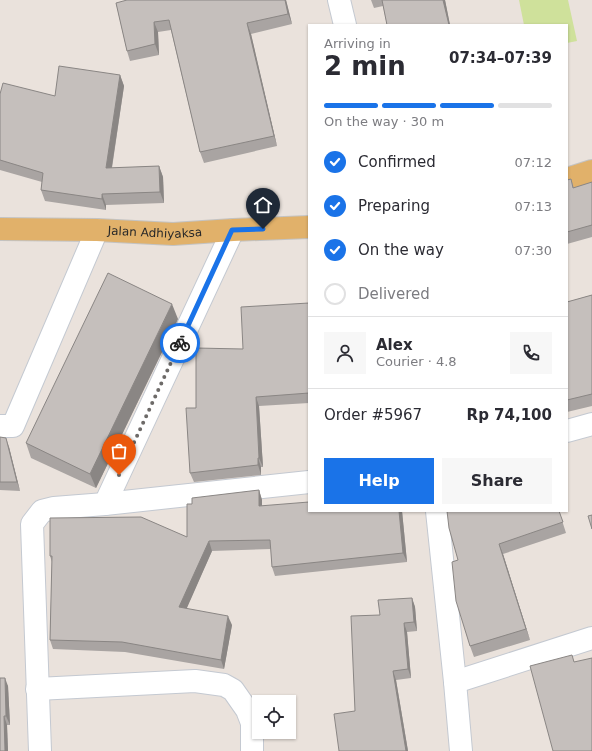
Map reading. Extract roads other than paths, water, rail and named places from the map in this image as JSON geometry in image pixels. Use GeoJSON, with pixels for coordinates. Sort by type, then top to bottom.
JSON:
{"type":"FeatureCollection","features":[{"type":"Feature","properties":{"kind":"main road"},"geometry":{"type":"LineString","coordinates":[[568,179],[592,171]]}},
{"type":"Feature","properties":{"kind":"main road","name":"Jalan Adhiyaksa"},"geometry":{"type":"LineString","coordinates":[[0,229],[97,230],[173,234],[232,230],[308,228]]}},
{"type":"Feature","properties":{"kind":"street"},"geometry":{"type":"LineString","coordinates":[[339,0],[345,24]]}},
{"type":"Feature","properties":{"kind":"street"},"geometry":{"type":"LineString","coordinates":[[0,426],[13,426],[97,230]]}},
{"type":"Feature","properties":{"kind":"street"},"geometry":{"type":"LineString","coordinates":[[105,504],[232,230]]}},
{"type":"Feature","properties":{"kind":"street"},"geometry":{"type":"LineString","coordinates":[[568,431],[592,424]]}},
{"type":"Feature","properties":{"kind":"street"},"geometry":{"type":"LineString","coordinates":[[40,751],[32,524],[42,511],[54,508],[308,482]]}},
{"type":"Feature","properties":{"kind":"street"},"geometry":{"type":"LineString","coordinates":[[437,512],[461,751]]}},
{"type":"Feature","properties":{"kind":"street"},"geometry":{"type":"LineString","coordinates":[[455,682],[592,638]]}},
{"type":"Feature","properties":{"kind":"street"},"geometry":{"type":"LineString","coordinates":[[38,689],[195,681],[224,685],[233,690],[247,710],[252,723],[252,751]]}}]}
